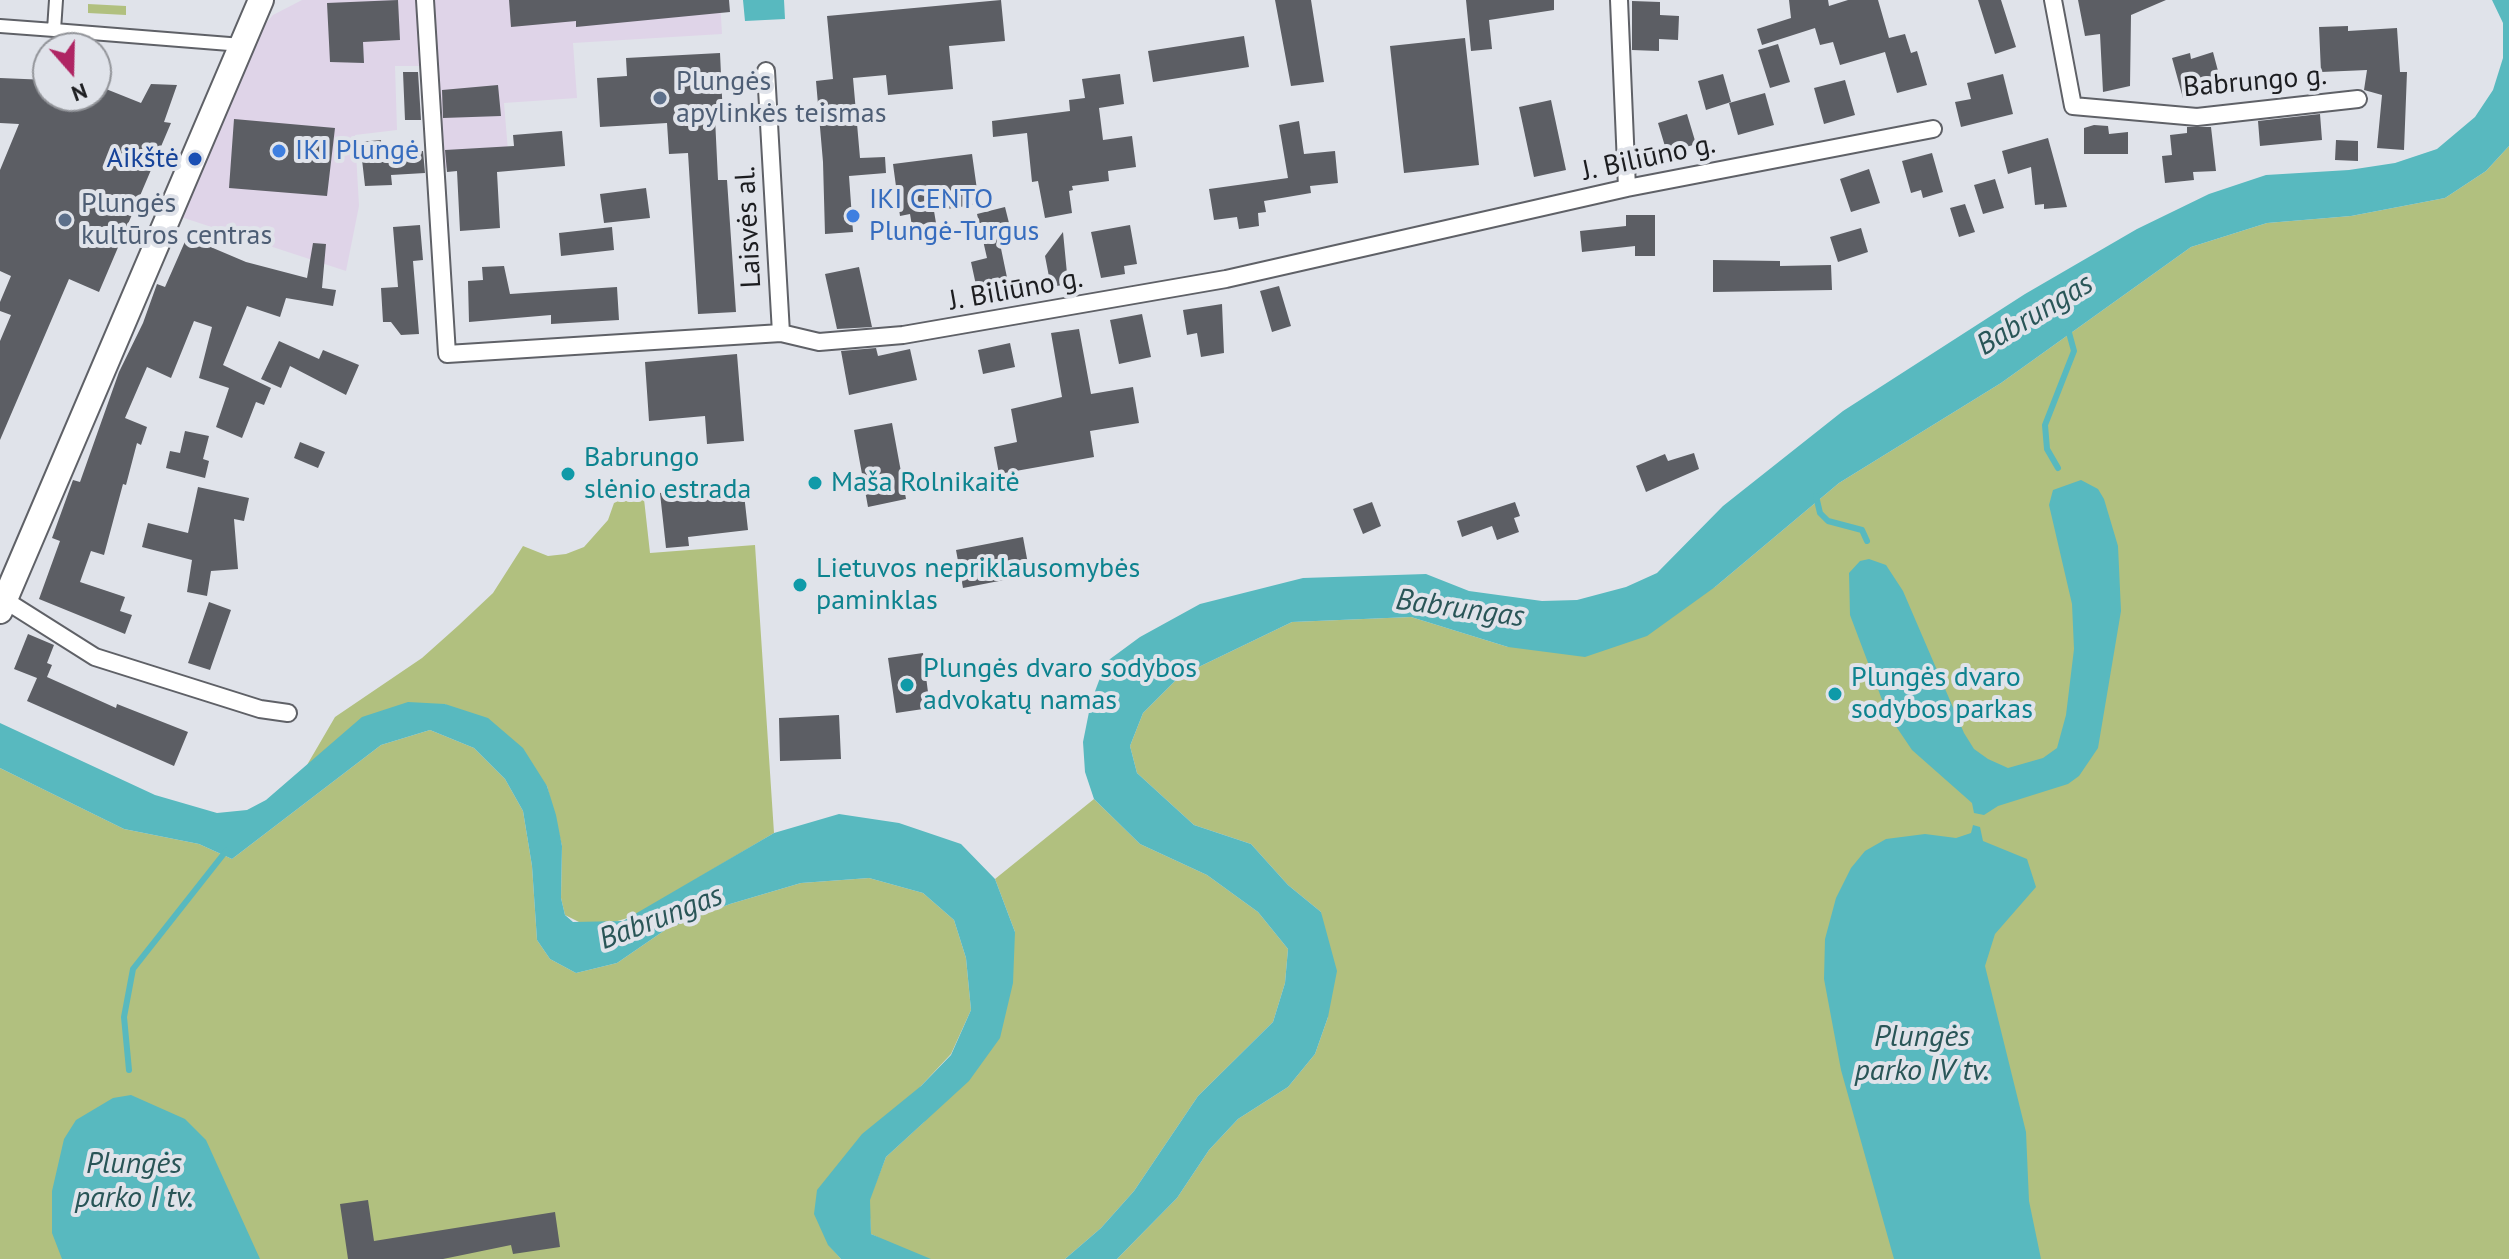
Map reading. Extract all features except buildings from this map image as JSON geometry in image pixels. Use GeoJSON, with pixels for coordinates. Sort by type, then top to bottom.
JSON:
{"type":"FeatureCollection","features":[{"type":"Feature","properties":{"kind":"main road"},"geometry":{"type":"LineString","coordinates":[[2,603],[261,0]]}},
{"type":"Feature","properties":{"kind":"street"},"geometry":{"type":"LineString","coordinates":[[54,30],[56,0]]}},
{"type":"Feature","properties":{"kind":"street","name":"J. Biliūno g."},"geometry":{"type":"LineString","coordinates":[[425,0],[447,354],[781,333],[819,342],[903,335],[1021,317],[1226,279],[1627,188],[1933,129]]}},
{"type":"Feature","properties":{"kind":"street"},"geometry":{"type":"LineString","coordinates":[[1619,0],[1627,188]]}},
{"type":"Feature","properties":{"kind":"street","name":"Babrungo g."},"geometry":{"type":"LineString","coordinates":[[2053,0],[2073,106],[2197,117],[2358,99]]}},
{"type":"Feature","properties":{"kind":"street"},"geometry":{"type":"LineString","coordinates":[[0,26],[242,45]]}},
{"type":"Feature","properties":{"kind":"street","name":"Laisvės al."},"geometry":{"type":"LineString","coordinates":[[766,71],[781,333]]}},
{"type":"Feature","properties":{"kind":"street"},"geometry":{"type":"LineString","coordinates":[[2,603],[95,657],[260,709],[288,713]]}},
{"type":"Feature","properties":{"kind":"shaded area"},"geometry":{"type":"Polygon","coordinates":[[[302,0],[720,0],[722,34],[573,43],[577,98],[504,103],[509,163],[430,169],[422,66],[395,66],[397,130],[355,135],[359,206],[346,271],[181,217],[262,28],[273,15],[302,0]]]}},
{"type":"Feature","properties":{"kind":"green space"},"geometry":{"type":"Polygon","coordinates":[[[88,4],[126,6],[126,15],[88,13],[88,4]]]}},
{"type":"Feature","properties":{"kind":"green space","name":"Plungės dvaro sodybos parkas"},"geometry":{"type":"Polygon","coordinates":[[[2509,146],[2509,1259],[1117,1259],[1177,1198],[1209,1150],[1238,1119],[1288,1087],[1315,1054],[1328,1017],[1321,912],[1288,885],[1251,844],[1194,825],[1137,773],[1130,746],[1143,713],[1180,676],[1292,622],[1411,617],[1508,647],[1715,587],[1839,483],[2001,383],[2191,247],[2267,223],[2351,216],[2445,198],[2486,171],[2509,146]]]}},
{"type":"Feature","properties":{"kind":"green space"},"geometry":{"type":"Polygon","coordinates":[[[643,490],[650,553],[755,545],[774,833],[634,916],[611,923],[583,924],[565,915],[561,898],[562,846],[547,786],[445,704],[307,765],[335,717],[422,658],[459,625],[493,593],[523,546],[548,556],[566,554],[584,547],[608,520],[614,503],[643,490]]]}},
{"type":"Feature","properties":{"kind":"green space"},"geometry":{"type":"Polygon","coordinates":[[[430,730],[474,748],[505,779],[523,811],[532,866],[537,940],[550,959],[576,973],[617,963],[668,928],[730,904],[801,883],[869,878],[923,893],[954,920],[966,958],[971,1010],[951,1054],[921,1086],[828,1244],[841,1259],[0,1259],[0,768],[124,829],[199,844],[232,859],[381,745],[430,730]]]}},
{"type":"Feature","properties":{"kind":"green space"},"geometry":{"type":"Polygon","coordinates":[[[1094,799],[1140,844],[1207,875],[1258,912],[1288,949],[1285,983],[1273,1022],[1198,1096],[1134,1191],[1101,1228],[1065,1259],[930,1259],[910,1253],[871,1234],[869,1200],[886,1157],[924,1122],[1015,932],[995,879],[1094,799]]]}},
{"type":"Feature","properties":{"kind":"water"},"geometry":{"type":"Polygon","coordinates":[[[743,0],[784,0],[785,19],[745,21],[743,0]]]}},
{"type":"Feature","properties":{"kind":"water","name":"Babrungas"},"geometry":{"type":"Polygon","coordinates":[[[2492,0],[2509,0],[2509,146],[2486,171],[2445,198],[2351,216],[2267,223],[2191,247],[2001,383],[1839,483],[1715,587],[1647,636],[1585,657],[1508,647],[1411,617],[1292,622],[1180,676],[1143,713],[1130,746],[1137,773],[1194,825],[1251,844],[1288,885],[1321,912],[1337,971],[1328,1017],[1315,1054],[1288,1087],[1238,1119],[1209,1150],[1177,1198],[1117,1259],[1065,1259],[1101,1228],[1134,1191],[1198,1096],[1273,1022],[1285,983],[1288,949],[1258,912],[1207,875],[1140,844],[1094,799],[1085,772],[1083,742],[1091,702],[1106,662],[1140,637],[1200,604],[1303,578],[1426,574],[1469,591],[1542,601],[1577,600],[1626,587],[1657,573],[1723,506],[1843,411],[2025,294],[2137,229],[2209,194],[2266,175],[2349,170],[2395,163],[2437,149],[2475,117],[2493,90],[2503,58],[2503,23],[2492,0]]]}},
{"type":"Feature","properties":{"kind":"water"},"geometry":{"type":"Polygon","coordinates":[[[2081,480],[2098,489],[2104,499],[2118,546],[2121,611],[2098,748],[2079,776],[2068,784],[1998,806],[1984,815],[1974,813],[1972,803],[1912,750],[1887,713],[1850,615],[1849,573],[1860,561],[1869,559],[1886,565],[1903,591],[1964,733],[1974,749],[2008,768],[2043,758],[2057,748],[2066,715],[2074,649],[2072,604],[2049,505],[2053,490],[2081,480]]]}},
{"type":"Feature","properties":{"kind":"water","name":"Babrungas"},"geometry":{"type":"Polygon","coordinates":[[[408,702],[445,704],[488,718],[523,748],[547,786],[556,815],[562,846],[561,898],[565,915],[573,922],[623,921],[774,833],[839,814],[899,823],[961,844],[995,879],[1015,932],[1013,983],[1000,1038],[969,1081],[886,1157],[870,1200],[871,1234],[931,1259],[841,1259],[828,1245],[814,1214],[817,1190],[862,1134],[921,1086],[951,1055],[971,1010],[966,958],[954,920],[923,893],[869,878],[801,883],[730,904],[668,928],[617,963],[576,973],[550,959],[537,940],[532,866],[523,811],[505,779],[474,748],[430,730],[381,745],[232,859],[199,844],[124,829],[0,768],[0,723],[155,795],[217,813],[247,810],[266,800],[362,717],[408,702]]]}},
{"type":"Feature","properties":{"kind":"water","name":"Plungės parko IV tv."},"geometry":{"type":"Polygon","coordinates":[[[1973,825],[1980,827],[1983,841],[2027,859],[2036,887],[1995,934],[1985,966],[2026,1132],[2029,1201],[2041,1259],[1894,1259],[1841,1070],[1824,979],[1825,939],[1836,898],[1851,868],[1865,851],[1886,839],[1925,834],[1956,838],[1971,833],[1973,825]]]}},
{"type":"Feature","properties":{"kind":"water","name":"Plungės parko I tv."},"geometry":{"type":"Polygon","coordinates":[[[131,1095],[185,1119],[206,1140],[260,1259],[62,1259],[52,1233],[52,1191],[64,1139],[76,1120],[113,1098],[131,1095]]]}},
{"type":"Feature","properties":{"kind":"waterway","name":"Babrungas"},"geometry":{"type":"LineString","coordinates":[[2058,468],[2047,449],[2045,425],[2074,351],[2068,329]]}},
{"type":"Feature","properties":{"kind":"waterway"},"geometry":{"type":"LineString","coordinates":[[1816,496],[1820,513],[1828,521],[1862,530],[1867,541]]}},
{"type":"Feature","properties":{"kind":"waterway"},"geometry":{"type":"LineString","coordinates":[[129,1070],[124,1017],[133,969],[226,851]]}},
{"type":"Feature","properties":{"kind":"place","name":"Plungės apylinkės teismas"},"geometry":{"type":"Point","coordinates":[660,98]}},
{"type":"Feature","properties":{"kind":"place","name":"IKI Plungė"},"geometry":{"type":"Point","coordinates":[279,151]}},
{"type":"Feature","properties":{"kind":"place","name":"Aikštė"},"geometry":{"type":"Point","coordinates":[195,159]}},
{"type":"Feature","properties":{"kind":"place","name":"IKI CENTO Plungė-Turgus"},"geometry":{"type":"Point","coordinates":[853,216]}},
{"type":"Feature","properties":{"kind":"place","name":"Plungės kultūros centras"},"geometry":{"type":"Point","coordinates":[65,220]}},
{"type":"Feature","properties":{"kind":"place","name":"Babrungo slėnio estrada"},"geometry":{"type":"Point","coordinates":[568,474]}},
{"type":"Feature","properties":{"kind":"place","name":"Maša Rolnikaitė"},"geometry":{"type":"Point","coordinates":[815,483]}},
{"type":"Feature","properties":{"kind":"place","name":"Lietuvos nepriklausomybės paminklas"},"geometry":{"type":"Point","coordinates":[800,585]}},
{"type":"Feature","properties":{"kind":"place","name":"Plungės dvaro sodybos advokatų namas"},"geometry":{"type":"Point","coordinates":[907,685]}},
{"type":"Feature","properties":{"kind":"place","name":"Plungės dvaro sodybos parkas"},"geometry":{"type":"Point","coordinates":[1835,694]}}]}
